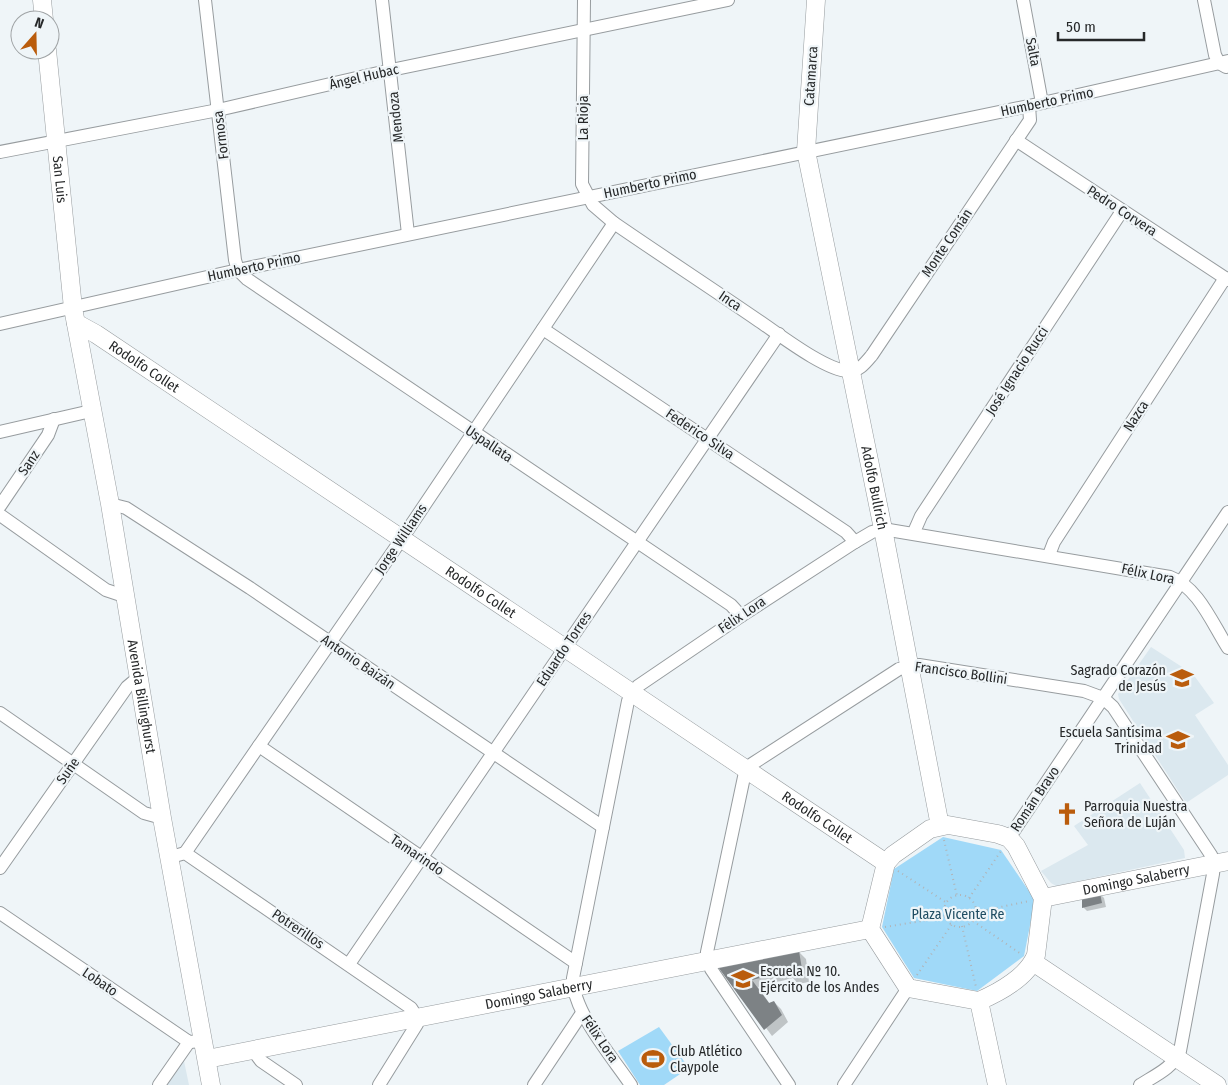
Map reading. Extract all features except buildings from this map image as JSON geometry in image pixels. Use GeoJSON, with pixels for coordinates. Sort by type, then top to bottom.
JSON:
{"type":"FeatureCollection","features":[{"type":"Feature","properties":{"kind":"street","name":"Formosa"},"geometry":{"type":"LineString","coordinates":[[205,0],[235,260],[238,270]]}},
{"type":"Feature","properties":{"kind":"street","name":"Mendoza"},"geometry":{"type":"LineString","coordinates":[[382,0],[408,234]]}},
{"type":"Feature","properties":{"kind":"street","name":"La Rioja"},"geometry":{"type":"LineString","coordinates":[[584,0],[582,184],[588,197],[597,209],[614,223]]}},
{"type":"Feature","properties":{"kind":"street","name":"Ángel Hubac"},"geometry":{"type":"LineString","coordinates":[[0,152],[56,143],[218,110],[391,70],[728,0]]}},
{"type":"Feature","properties":{"kind":"street","name":"Catamarca"},"geometry":{"type":"LineString","coordinates":[[806,151],[816,0]]}},
{"type":"Feature","properties":{"kind":"street","name":"Salta"},"geometry":{"type":"LineString","coordinates":[[1023,0],[1042,103]]}},
{"type":"Feature","properties":{"kind":"street"},"geometry":{"type":"LineString","coordinates":[[1204,0],[1215,55],[1225,64]]}},
{"type":"Feature","properties":{"kind":"street","name":"San Luis"},"geometry":{"type":"LineString","coordinates":[[48,60],[74,316]]}},
{"type":"Feature","properties":{"kind":"street","name":"Humberto Primo"},"geometry":{"type":"LineString","coordinates":[[0,324],[74,316],[238,270],[1225,64]]}},
{"type":"Feature","properties":{"kind":"street","name":"Monte Comán"},"geometry":{"type":"LineString","coordinates":[[851,372],[860,368],[872,355],[1030,120],[1029,106]]}},
{"type":"Feature","properties":{"kind":"street","name":"Pedro Corvera"},"geometry":{"type":"LineString","coordinates":[[1016,140],[1226,279]]}},
{"type":"Feature","properties":{"kind":"street","name":"Adolfo Bullrich"},"geometry":{"type":"LineString","coordinates":[[806,151],[883,529],[940,826]]}},
{"type":"Feature","properties":{"kind":"street","name":"José Ignacio Rucci"},"geometry":{"type":"LineString","coordinates":[[914,532],[921,516],[1122,211]]}},
{"type":"Feature","properties":{"kind":"street","name":"Inca"},"geometry":{"type":"LineString","coordinates":[[614,223],[827,365],[851,372]]}},
{"type":"Feature","properties":{"kind":"street","name":"Jorge Williams"},"geometry":{"type":"LineString","coordinates":[[178,855],[259,746],[614,223]]}},
{"type":"Feature","properties":{"kind":"street","name":"Uspallata"},"geometry":{"type":"LineString","coordinates":[[238,270],[247,279],[473,433],[731,605],[741,616]]}},
{"type":"Feature","properties":{"kind":"street","name":"Nazca"},"geometry":{"type":"LineString","coordinates":[[1049,555],[1054,542],[1226,279]]}},
{"type":"Feature","properties":{"kind":"street","name":"Avenida Billinghurst"},"geometry":{"type":"LineString","coordinates":[[74,316],[110,504],[162,818],[178,855],[196,1042],[206,1059],[211,1085]]}},
{"type":"Feature","properties":{"kind":"street","name":"Rodolfo Collet"},"geometry":{"type":"LineString","coordinates":[[74,316],[96,334],[402,537],[886,863]]}},
{"type":"Feature","properties":{"kind":"street","name":"Federico Silva"},"geometry":{"type":"LineString","coordinates":[[543,329],[846,532],[855,542]]}},
{"type":"Feature","properties":{"kind":"street","name":"Eduardo Torres"},"geometry":{"type":"LineString","coordinates":[[349,964],[779,334]]}},
{"type":"Feature","properties":{"kind":"street"},"geometry":{"type":"LineString","coordinates":[[0,432],[91,410]]}},
{"type":"Feature","properties":{"kind":"street","name":"Sanz"},"geometry":{"type":"LineString","coordinates":[[0,506],[48,435],[54,419]]}},
{"type":"Feature","properties":{"kind":"street","name":"Antonio Baizán"},"geometry":{"type":"LineString","coordinates":[[110,504],[126,508],[603,827]]}},
{"type":"Feature","properties":{"kind":"street","name":"Román Bravo"},"geometry":{"type":"LineString","coordinates":[[1009,838],[1228,512]]}},
{"type":"Feature","properties":{"kind":"street"},"geometry":{"type":"LineString","coordinates":[[0,515],[106,590],[124,596]]}},
{"type":"Feature","properties":{"kind":"street","name":"Félix Lora"},"geometry":{"type":"LineString","coordinates":[[632,693],[638,686],[741,616],[855,542],[872,532],[883,529],[914,532],[1170,577],[1181,581],[1190,589],[1228,648]]}},
{"type":"Feature","properties":{"kind":"street","name":"Francisco Bollini"},"geometry":{"type":"LineString","coordinates":[[747,770],[752,764],[898,669],[909,666],[919,665],[1074,690],[1103,698]]}},
{"type":"Feature","properties":{"kind":"street","name":"Suñe"},"geometry":{"type":"LineString","coordinates":[[0,868],[127,687],[139,677]]}},
{"type":"Feature","properties":{"kind":"street"},"geometry":{"type":"LineString","coordinates":[[572,989],[628,701],[632,693]]}},
{"type":"Feature","properties":{"kind":"street"},"geometry":{"type":"LineString","coordinates":[[1103,698],[1113,707],[1211,855],[1221,862],[1182,1044],[1177,1058],[1140,1085]]}},
{"type":"Feature","properties":{"kind":"street"},"geometry":{"type":"LineString","coordinates":[[0,714],[144,813],[162,818]]}},
{"type":"Feature","properties":{"kind":"street","name":"Tamarindo"},"geometry":{"type":"LineString","coordinates":[[259,746],[576,963]]}},
{"type":"Feature","properties":{"kind":"street"},"geometry":{"type":"LineString","coordinates":[[747,770],[708,945],[708,960],[711,969],[788,1085]]}},
{"type":"Feature","properties":{"kind":"street"},"geometry":{"type":"LineString","coordinates":[[948,825],[1009,838],[1016,846],[1043,898],[1038,946],[1034,962],[1023,973],[979,1001],[908,988],[870,929],[886,863],[893,855],[930,829],[940,826],[948,825]]}},
{"type":"Feature","properties":{"kind":"street","name":"Potrerillos"},"geometry":{"type":"LineString","coordinates":[[178,855],[349,964],[412,1008],[418,1019]]}},
{"type":"Feature","properties":{"kind":"street","name":"Domingo Salaberry"},"geometry":{"type":"LineString","coordinates":[[1043,898],[1221,862]]}},
{"type":"Feature","properties":{"kind":"street","name":"Lobato"},"geometry":{"type":"LineString","coordinates":[[0,913],[196,1042]]}},
{"type":"Feature","properties":{"kind":"street","name":"Domingo Salaberry"},"geometry":{"type":"LineString","coordinates":[[206,1059],[572,989],[708,960],[870,929]]}},
{"type":"Feature","properties":{"kind":"street"},"geometry":{"type":"LineString","coordinates":[[1034,962],[1217,1085]]}},
{"type":"Feature","properties":{"kind":"street"},"geometry":{"type":"LineString","coordinates":[[844,1085],[908,988]]}},
{"type":"Feature","properties":{"kind":"street","name":"Félix Lora"},"geometry":{"type":"LineString","coordinates":[[572,989],[582,1013],[631,1085]]}},
{"type":"Feature","properties":{"kind":"street"},"geometry":{"type":"LineString","coordinates":[[979,1001],[996,1085]]}},
{"type":"Feature","properties":{"kind":"street"},"geometry":{"type":"LineString","coordinates":[[534,1085],[582,1013]]}},
{"type":"Feature","properties":{"kind":"street"},"geometry":{"type":"LineString","coordinates":[[379,1085],[415,1029],[418,1019]]}},
{"type":"Feature","properties":{"kind":"street"},"geometry":{"type":"LineString","coordinates":[[159,1085],[196,1042]]}},
{"type":"Feature","properties":{"kind":"street"},"geometry":{"type":"LineString","coordinates":[[252,1049],[261,1061],[296,1085]]}},
{"type":"Feature","properties":{"kind":"path"},"geometry":{"type":"LineString","coordinates":[[940,826],[957,896]]}},
{"type":"Feature","properties":{"kind":"path"},"geometry":{"type":"LineString","coordinates":[[969,898],[1009,838]]}},
{"type":"Feature","properties":{"kind":"path"},"geometry":{"type":"LineString","coordinates":[[886,863],[947,903]]}},
{"type":"Feature","properties":{"kind":"path"},"geometry":{"type":"LineString","coordinates":[[957,896],[969,898],[976,907],[972,921],[962,926],[952,924],[946,917],[947,903],[957,896]]}},
{"type":"Feature","properties":{"kind":"path"},"geometry":{"type":"LineString","coordinates":[[976,912],[1043,898]]}},
{"type":"Feature","properties":{"kind":"path"},"geometry":{"type":"LineString","coordinates":[[870,929],[946,917]]}},
{"type":"Feature","properties":{"kind":"path"},"geometry":{"type":"LineString","coordinates":[[972,921],[1034,962]]}},
{"type":"Feature","properties":{"kind":"path"},"geometry":{"type":"LineString","coordinates":[[908,988],[952,924]]}},
{"type":"Feature","properties":{"kind":"path"},"geometry":{"type":"LineString","coordinates":[[962,926],[979,1001]]}},
{"type":"Feature","properties":{"kind":"shaded area","name":"Escuela Santísima Trinidad"},"geometry":{"type":"Polygon","coordinates":[[[1151,647],[1193,674],[1214,703],[1195,715],[1228,765],[1228,775],[1186,803],[1119,699],[1118,694],[1151,647]]]}},
{"type":"Feature","properties":{"kind":"shaded area"},"geometry":{"type":"Polygon","coordinates":[[[1140,783],[1184,850],[1185,858],[1056,886],[1051,883],[1041,871],[1088,845],[1074,826],[1140,783]]]}},
{"type":"Feature","properties":{"kind":"shaded area"},"geometry":{"type":"Polygon","coordinates":[[[184,1061],[189,1085],[166,1085],[168,1081],[184,1061]]]}},
{"type":"Feature","properties":{"kind":"green space","name":"Plaza Vicente Re"},"geometry":{"type":"Polygon","coordinates":[[[943,837],[1001,850],[1035,900],[1024,956],[977,991],[914,978],[882,927],[894,869],[943,837]]]}},
{"type":"Feature","properties":{"kind":"green space","name":"Club Atlético Claypole"},"geometry":{"type":"Polygon","coordinates":[[[659,1027],[689,1068],[664,1085],[640,1085],[618,1051],[659,1027]]]}},
{"type":"Feature","properties":{"kind":"place","name":"Sagrado Corazón de Jesús"},"geometry":{"type":"Point","coordinates":[1182,678]}},
{"type":"Feature","properties":{"kind":"place","name":"Escuela Santísima Trinidad"},"geometry":{"type":"Point","coordinates":[1178,740]}},
{"type":"Feature","properties":{"kind":"place","name":"Parroquia Nuestra Señora de Luján"},"geometry":{"type":"Point","coordinates":[1067,814]}},
{"type":"Feature","properties":{"kind":"place","name":"Escuela Nº 10. Ejército de los Andes"},"geometry":{"type":"Point","coordinates":[743,979]}},
{"type":"Feature","properties":{"kind":"place","name":"Club Atlético Claypole"},"geometry":{"type":"Point","coordinates":[653,1059]}}]}
